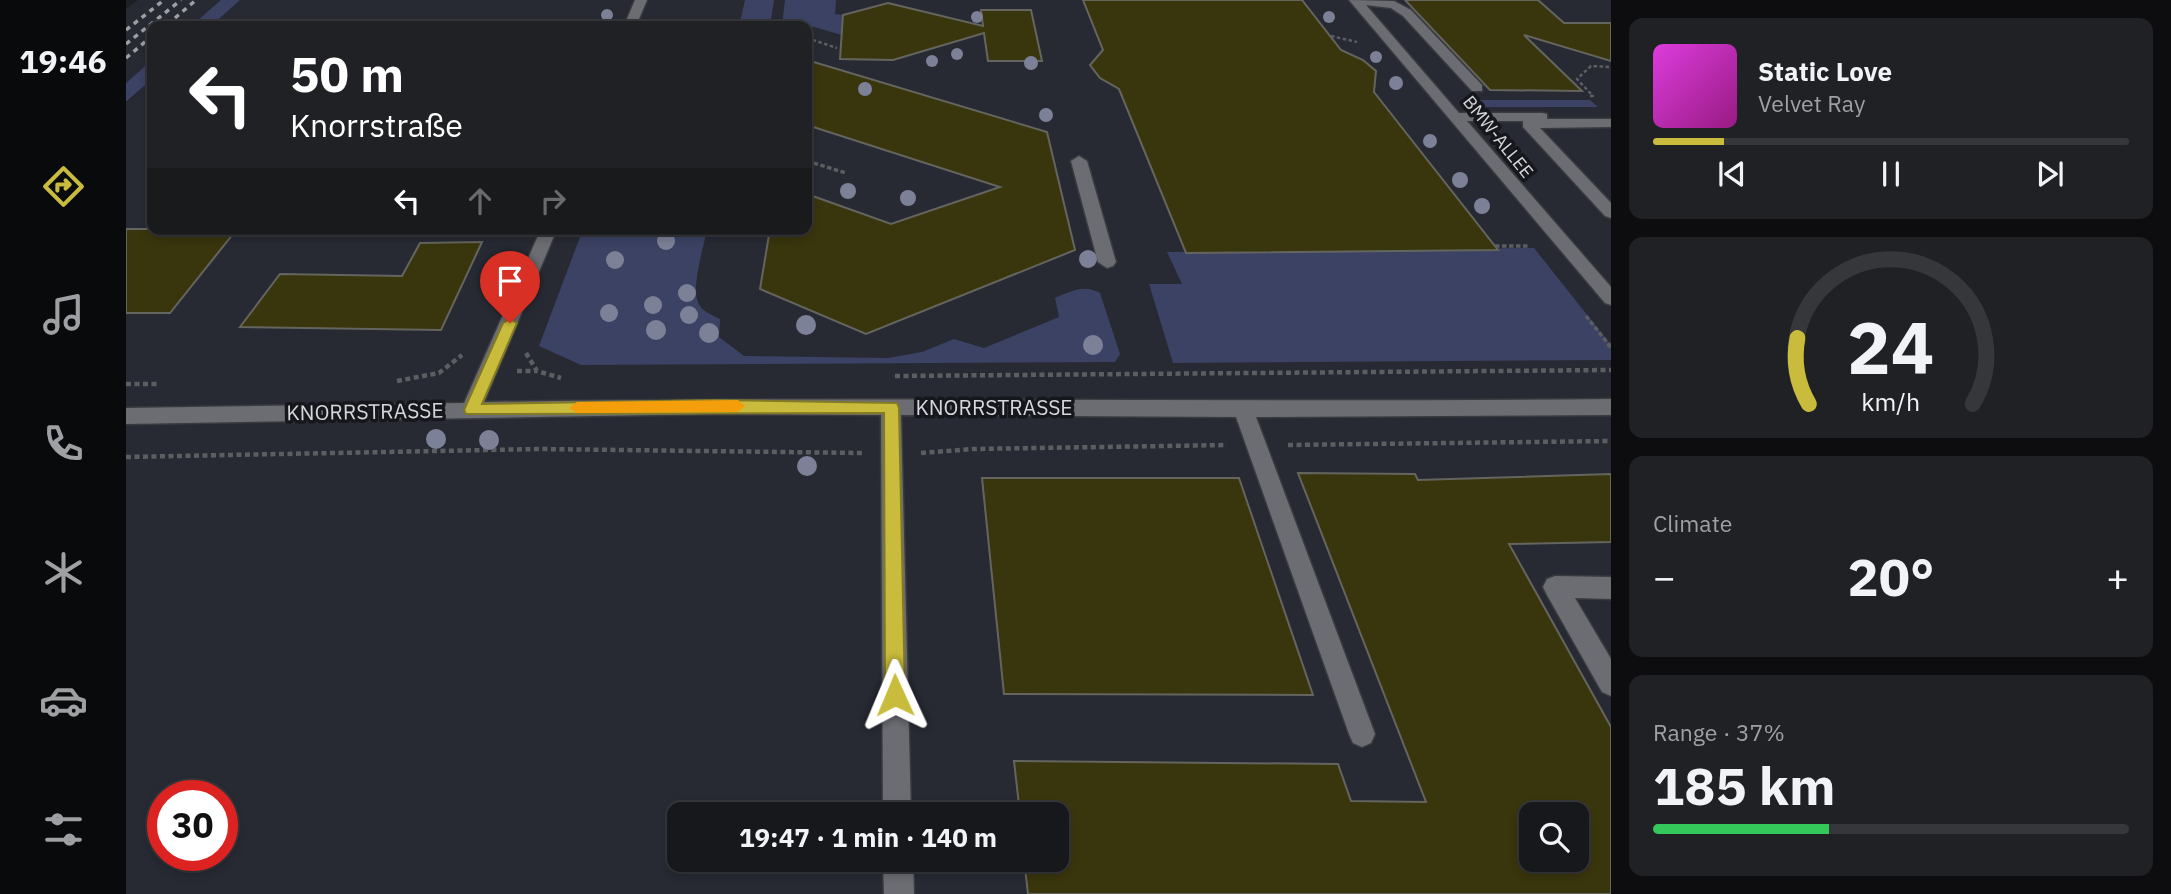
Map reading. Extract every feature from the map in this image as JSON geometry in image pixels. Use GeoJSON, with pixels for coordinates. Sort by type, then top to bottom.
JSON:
{"type":"FeatureCollection","features":[{"type":"Feature","properties":{"kind":"street"},"geometry":{"type":"LineString","coordinates":[[632,21],[641,0]]}},
{"type":"Feature","properties":{"kind":"street"},"geometry":{"type":"LineString","coordinates":[[1356,0],[1394,5],[1407,13],[1477,88]]}},
{"type":"Feature","properties":{"kind":"street","name":"BMW-ALLEE"},"geometry":{"type":"LineString","coordinates":[[1356,0],[1611,299]]}},
{"type":"Feature","properties":{"kind":"street"},"geometry":{"type":"LineString","coordinates":[[1456,117],[1611,116]]}},
{"type":"Feature","properties":{"kind":"street"},"geometry":{"type":"LineString","coordinates":[[1611,123],[1528,124],[1611,213]]}},
{"type":"Feature","properties":{"kind":"street"},"geometry":{"type":"LineString","coordinates":[[1079,161],[1107,262]]}},
{"type":"Feature","properties":{"kind":"street"},"geometry":{"type":"LineString","coordinates":[[471,410],[546,235]]}},
{"type":"Feature","properties":{"kind":"street","name":"KNORRSTRASSE"},"geometry":{"type":"LineString","coordinates":[[126,416],[716,406],[1244,409],[1611,407]]}},
{"type":"Feature","properties":{"kind":"street"},"geometry":{"type":"LineString","coordinates":[[891,408],[894,453],[897,802]]}},
{"type":"Feature","properties":{"kind":"street"},"geometry":{"type":"LineString","coordinates":[[1244,409],[1362,734]]}},
{"type":"Feature","properties":{"kind":"street"},"geometry":{"type":"LineString","coordinates":[[1611,587],[1555,587],[1611,683]]}},
{"type":"Feature","properties":{"kind":"street"},"geometry":{"type":"LineString","coordinates":[[898,872],[899,894]]}},
{"type":"Feature","properties":{"kind":"path"},"geometry":{"type":"LineString","coordinates":[[812,40],[837,48]]}},
{"type":"Feature","properties":{"kind":"path"},"geometry":{"type":"LineString","coordinates":[[1580,96],[1593,96],[1577,79],[1591,66],[1611,67]]}},
{"type":"Feature","properties":{"kind":"path"},"geometry":{"type":"LineString","coordinates":[[812,163],[846,173]]}},
{"type":"Feature","properties":{"kind":"path"},"geometry":{"type":"LineString","coordinates":[[1495,246],[1531,246]]}},
{"type":"Feature","properties":{"kind":"path"},"geometry":{"type":"LineString","coordinates":[[399,381],[439,373],[465,354]]}},
{"type":"Feature","properties":{"kind":"path"},"geometry":{"type":"LineString","coordinates":[[895,376],[1611,370]]}},
{"type":"Feature","properties":{"kind":"path"},"geometry":{"type":"LineString","coordinates":[[561,378],[575,378]]}},
{"type":"Feature","properties":{"kind":"path"},"geometry":{"type":"LineString","coordinates":[[126,457],[540,449],[894,453],[973,449],[1611,441]]}},
{"type":"Feature","properties":{"kind":"shaded area"},"geometry":{"type":"Polygon","coordinates":[[[138,0],[221,0],[197,21],[147,21],[147,64],[126,83],[126,9],[138,0]]]}},
{"type":"Feature","properties":{"kind":"shaded area"},"geometry":{"type":"Polygon","coordinates":[[[221,0],[240,0],[217,21],[197,21],[221,0]]]}},
{"type":"Feature","properties":{"kind":"shaded area"},"geometry":{"type":"Polygon","coordinates":[[[240,0],[1611,0],[1611,894],[126,894],[126,103],[147,84],[147,235],[812,235],[812,21],[217,21],[240,0]]]}},
{"type":"Feature","properties":{"kind":"shaded area"},"geometry":{"type":"Polygon","coordinates":[[[745,0],[774,0],[771,21],[740,21],[745,0]]]}},
{"type":"Feature","properties":{"kind":"shaded area"},"geometry":{"type":"Polygon","coordinates":[[[785,0],[836,0],[835,14],[843,15],[842,35],[812,27],[812,21],[783,21],[785,0]]]}},
{"type":"Feature","properties":{"kind":"shaded area"},"geometry":{"type":"Polygon","coordinates":[[[147,64],[147,83],[126,102],[126,83],[147,64]]]}},
{"type":"Feature","properties":{"kind":"shaded area"},"geometry":{"type":"Polygon","coordinates":[[[1472,100],[1590,100],[1598,107],[1478,107],[1472,100]]]}},
{"type":"Feature","properties":{"kind":"shaded area"},"geometry":{"type":"Polygon","coordinates":[[[581,235],[706,235],[697,277],[698,302],[704,310],[720,319],[719,337],[744,356],[888,358],[922,352],[954,339],[984,348],[1059,317],[1055,298],[1083,289],[1100,293],[1120,354],[1115,362],[581,365],[539,346],[581,235]]]}},
{"type":"Feature","properties":{"kind":"shaded area"},"geometry":{"type":"Polygon","coordinates":[[[1534,248],[1611,345],[1611,360],[1173,363],[1149,284],[1182,284],[1167,252],[1534,248]]]}},
{"type":"Feature","properties":{"kind":"building"},"geometry":{"type":"Polygon","coordinates":[[[1083,0],[1302,0],[1341,50],[1363,60],[1376,71],[1374,92],[1498,250],[1186,253],[1119,89],[1100,78],[1090,65],[1103,50],[1083,0]]]}},
{"type":"Feature","properties":{"kind":"building"},"geometry":{"type":"Polygon","coordinates":[[[1405,0],[1538,0],[1564,23],[1611,23],[1611,61],[1524,35],[1582,91],[1490,90],[1405,0]]]}},
{"type":"Feature","properties":{"kind":"building"},"geometry":{"type":"Polygon","coordinates":[[[888,3],[983,26],[981,10],[1031,10],[1042,61],[988,61],[984,33],[893,60],[840,59],[843,15],[888,3]]]}},
{"type":"Feature","properties":{"kind":"building"},"geometry":{"type":"Polygon","coordinates":[[[812,62],[1047,132],[1075,250],[866,334],[760,289],[769,235],[812,235],[812,196],[891,224],[1000,187],[812,127],[812,62]]]}},
{"type":"Feature","properties":{"kind":"building"},"geometry":{"type":"Polygon","coordinates":[[[126,229],[147,229],[147,235],[232,235],[170,313],[126,313],[126,229]]]}},
{"type":"Feature","properties":{"kind":"building"},"geometry":{"type":"Polygon","coordinates":[[[482,242],[441,330],[240,327],[280,274],[402,276],[420,243],[482,242]]]}},
{"type":"Feature","properties":{"kind":"building"},"geometry":{"type":"Polygon","coordinates":[[[1298,473],[1415,474],[1418,480],[1611,474],[1611,542],[1509,544],[1611,727],[1611,894],[1028,894],[1025,872],[1069,872],[1069,802],[1019,802],[1014,761],[1338,764],[1351,801],[1426,802],[1298,473]]]}},
{"type":"Feature","properties":{"kind":"building"},"geometry":{"type":"Polygon","coordinates":[[[982,478],[1239,478],[1313,695],[1004,694],[982,478]]]}},
{"type":"Feature","properties":{"kind":"railway"},"geometry":{"type":"LineString","coordinates":[[126,30],[164,0]]}},
{"type":"Feature","properties":{"kind":"railway"},"geometry":{"type":"LineString","coordinates":[[155,21],[181,0]]}},
{"type":"Feature","properties":{"kind":"railway"},"geometry":{"type":"LineString","coordinates":[[175,18],[196,0]]}},
{"type":"Feature","properties":{"kind":"railway"},"geometry":{"type":"LineString","coordinates":[[126,44],[147,27]]}},
{"type":"Feature","properties":{"kind":"railway"},"geometry":{"type":"LineString","coordinates":[[126,58],[147,40]]}},
{"type":"Feature","properties":{"kind":"slow traffic"},"geometry":{"type":"LineString","coordinates":[[577,408],[738,406]]}},
{"type":"Feature","properties":{"kind":"route"},"geometry":{"type":"LineString","coordinates":[[510,323],[471,410],[716,406],[891,408],[894,453],[895,695]]}}]}
